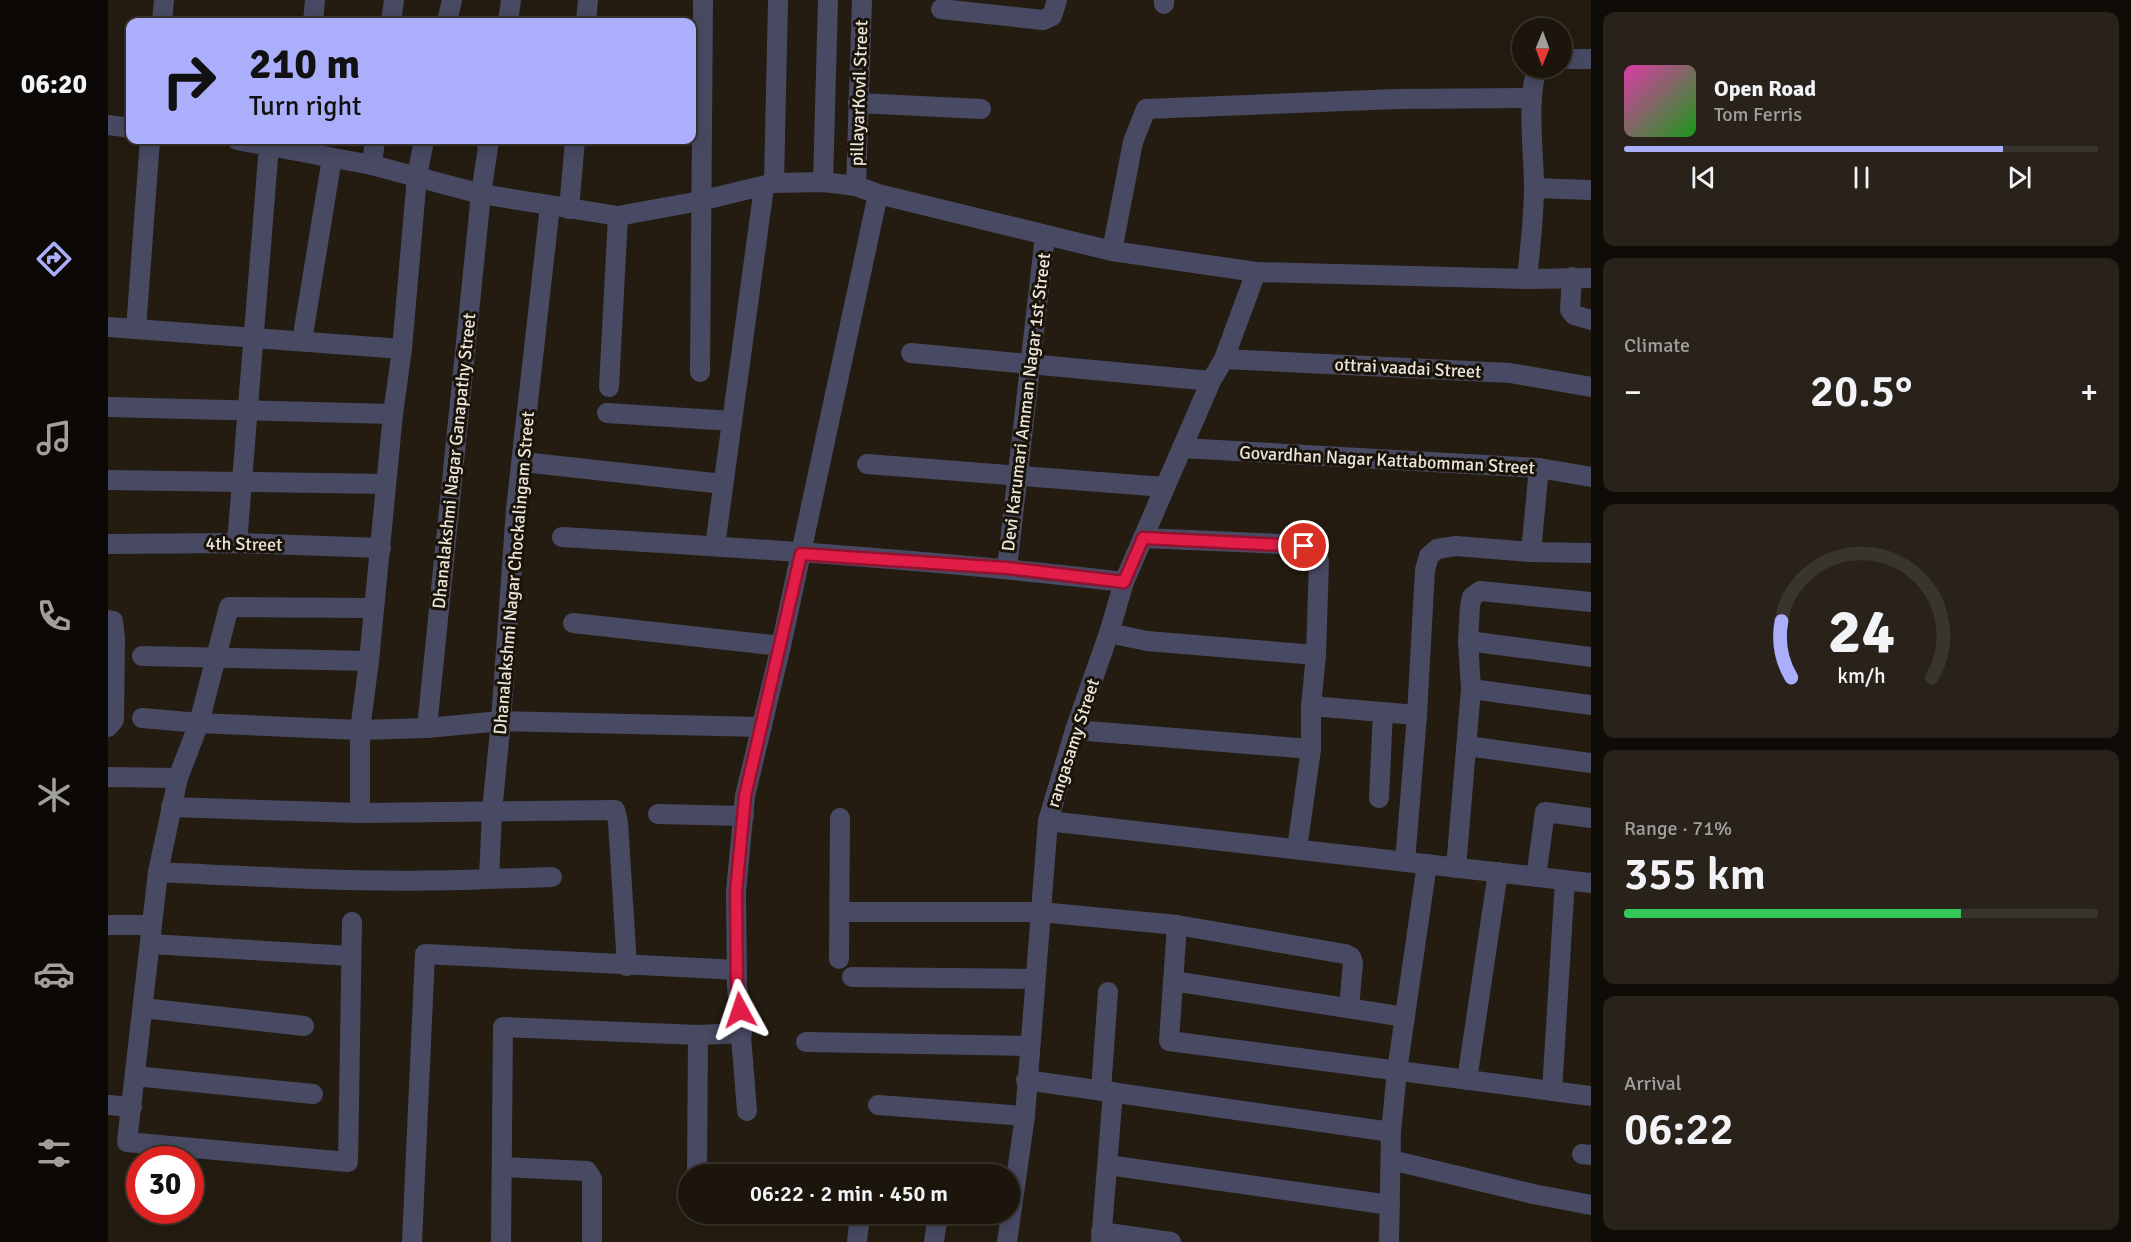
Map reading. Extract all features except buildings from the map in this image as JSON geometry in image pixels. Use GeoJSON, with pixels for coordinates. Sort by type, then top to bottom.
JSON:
{"type":"FeatureCollection","features":[{"type":"Feature","properties":{"kind":"street"},"geometry":{"type":"LineString","coordinates":[[162,18],[164,0]]}},
{"type":"Feature","properties":{"kind":"street"},"geometry":{"type":"LineString","coordinates":[[313,18],[315,0]]}},
{"type":"Feature","properties":{"kind":"street"},"geometry":{"type":"LineString","coordinates":[[392,18],[394,0]]}},
{"type":"Feature","properties":{"kind":"street"},"geometry":{"type":"LineString","coordinates":[[448,18],[452,0]]}},
{"type":"Feature","properties":{"kind":"street"},"geometry":{"type":"LineString","coordinates":[[509,18],[511,0]]}},
{"type":"Feature","properties":{"kind":"street"},"geometry":{"type":"LineString","coordinates":[[586,18],[588,0]]}},
{"type":"Feature","properties":{"kind":"street"},"geometry":{"type":"LineString","coordinates":[[700,372],[703,0]]}},
{"type":"Feature","properties":{"kind":"street"},"geometry":{"type":"LineString","coordinates":[[714,546],[769,185],[778,0]]}},
{"type":"Feature","properties":{"kind":"street"},"geometry":{"type":"LineString","coordinates":[[823,182],[828,0]]}},
{"type":"Feature","properties":{"kind":"street","name":"pillayarKovil Street"},"geometry":{"type":"LineString","coordinates":[[856,186],[862,0]]}},
{"type":"Feature","properties":{"kind":"street"},"geometry":{"type":"LineString","coordinates":[[941,9],[1043,20],[1052,15],[1057,0]]}},
{"type":"Feature","properties":{"kind":"street"},"geometry":{"type":"LineString","coordinates":[[1572,59],[1591,59]]}},
{"type":"Feature","properties":{"kind":"street"},"geometry":{"type":"LineString","coordinates":[[1527,279],[1534,188],[1534,78]]}},
{"type":"Feature","properties":{"kind":"street"},"geometry":{"type":"LineString","coordinates":[[1112,251],[1133,142],[1146,109],[1397,99],[1532,98]]}},
{"type":"Feature","properties":{"kind":"street"},"geometry":{"type":"LineString","coordinates":[[858,104],[981,109]]}},
{"type":"Feature","properties":{"kind":"street"},"geometry":{"type":"LineString","coordinates":[[108,125],[126,127]]}},
{"type":"Feature","properties":{"kind":"street"},"geometry":{"type":"LineString","coordinates":[[135,329],[150,144]]}},
{"type":"Feature","properties":{"kind":"street"},"geometry":{"type":"LineString","coordinates":[[258,144],[292,145],[332,158],[372,165],[481,194],[618,216],[769,185],[823,182],[856,186],[878,194],[1112,251],[1256,272],[1527,279],[1582,277],[1570,310],[1574,315],[1591,320]]}},
{"type":"Feature","properties":{"kind":"street"},"geometry":{"type":"LineString","coordinates":[[372,165],[375,144]]}},
{"type":"Feature","properties":{"kind":"street"},"geometry":{"type":"LineString","coordinates":[[360,813],[360,729],[381,548],[393,414],[402,349],[417,176],[423,144]]}},
{"type":"Feature","properties":{"kind":"street","name":"Dhanalakshmi Nagar Ganapathy Street"},"geometry":{"type":"LineString","coordinates":[[427,728],[481,194],[488,144]]}},
{"type":"Feature","properties":{"kind":"street","name":"Dhanalakshmi Nagar Chockalingam Street"},"geometry":{"type":"LineString","coordinates":[[489,879],[492,811],[501,721],[516,509],[560,207],[574,144]]}},
{"type":"Feature","properties":{"kind":"street"},"geometry":{"type":"LineString","coordinates":[[237,543],[269,146]]}},
{"type":"Feature","properties":{"kind":"street"},"geometry":{"type":"LineString","coordinates":[[302,341],[332,158]]}},
{"type":"Feature","properties":{"kind":"street"},"geometry":{"type":"LineString","coordinates":[[1534,188],[1591,190]]}},
{"type":"Feature","properties":{"kind":"street"},"geometry":{"type":"LineString","coordinates":[[747,1111],[737,970],[736,892],[745,796],[781,646],[878,194]]}},
{"type":"Feature","properties":{"kind":"street"},"geometry":{"type":"LineString","coordinates":[[609,387],[618,216]]}},
{"type":"Feature","properties":{"kind":"street","name":"Devi Karumari Amman Nagar 1st Street"},"geometry":{"type":"LineString","coordinates":[[1007,568],[1045,236]]}},
{"type":"Feature","properties":{"kind":"street","name":"rangasamy Street"},"geometry":{"type":"LineString","coordinates":[[1016,1164],[1025,1116],[1026,1080],[1048,821],[1074,730],[1109,633],[1124,582],[1211,381],[1224,359],[1256,272]]}},
{"type":"Feature","properties":{"kind":"street"},"geometry":{"type":"LineString","coordinates":[[108,327],[402,349]]}},
{"type":"Feature","properties":{"kind":"street"},"geometry":{"type":"LineString","coordinates":[[911,353],[1211,381]]}},
{"type":"Feature","properties":{"kind":"street","name":"ottrai vaadai Street"},"geometry":{"type":"LineString","coordinates":[[1224,359],[1510,373],[1591,387]]}},
{"type":"Feature","properties":{"kind":"street"},"geometry":{"type":"LineString","coordinates":[[108,407],[393,414]]}},
{"type":"Feature","properties":{"kind":"street"},"geometry":{"type":"LineString","coordinates":[[607,413],[732,421]]}},
{"type":"Feature","properties":{"kind":"street","name":"Govardhan Nagar Kattabomman Street"},"geometry":{"type":"LineString","coordinates":[[1182,448],[1539,468],[1591,477]]}},
{"type":"Feature","properties":{"kind":"street"},"geometry":{"type":"LineString","coordinates":[[523,462],[723,484]]}},
{"type":"Feature","properties":{"kind":"street"},"geometry":{"type":"LineString","coordinates":[[867,464],[1164,487]]}},
{"type":"Feature","properties":{"kind":"street"},"geometry":{"type":"LineString","coordinates":[[1531,552],[1539,468]]}},
{"type":"Feature","properties":{"kind":"street"},"geometry":{"type":"LineString","coordinates":[[108,480],[386,484]]}},
{"type":"Feature","properties":{"kind":"street"},"geometry":{"type":"LineString","coordinates":[[562,537],[1007,568],[1124,582]]}},
{"type":"Feature","properties":{"kind":"street"},"geometry":{"type":"LineString","coordinates":[[1143,538],[1304,546],[1315,552],[1319,561],[1316,655],[1311,706],[1311,749],[1297,849]]}},
{"type":"Feature","properties":{"kind":"street","name":"4th Street"},"geometry":{"type":"LineString","coordinates":[[108,544],[237,543],[381,548]]}},
{"type":"Feature","properties":{"kind":"street"},"geometry":{"type":"LineString","coordinates":[[1405,862],[1417,714],[1425,570],[1429,556],[1437,549],[1456,546],[1591,554]]}},
{"type":"Feature","properties":{"kind":"street"},"geometry":{"type":"LineString","coordinates":[[1456,868],[1471,689],[1468,641],[1472,597],[1480,591],[1591,602]]}},
{"type":"Feature","properties":{"kind":"street"},"geometry":{"type":"LineString","coordinates":[[352,922],[348,1162],[127,1142],[158,872],[178,778],[199,723],[229,607],[374,608]]}},
{"type":"Feature","properties":{"kind":"street"},"geometry":{"type":"LineString","coordinates":[[108,620],[113,621],[115,638],[114,720],[108,727]]}},
{"type":"Feature","properties":{"kind":"street"},"geometry":{"type":"LineString","coordinates":[[573,623],[781,646]]}},
{"type":"Feature","properties":{"kind":"street"},"geometry":{"type":"LineString","coordinates":[[1109,633],[1147,641],[1316,655]]}},
{"type":"Feature","properties":{"kind":"street"},"geometry":{"type":"LineString","coordinates":[[1468,641],[1591,657]]}},
{"type":"Feature","properties":{"kind":"street"},"geometry":{"type":"LineString","coordinates":[[142,656],[369,661]]}},
{"type":"Feature","properties":{"kind":"street"},"geometry":{"type":"LineString","coordinates":[[1471,689],[1591,705]]}},
{"type":"Feature","properties":{"kind":"street"},"geometry":{"type":"LineString","coordinates":[[1311,706],[1417,714]]}},
{"type":"Feature","properties":{"kind":"street"},"geometry":{"type":"LineString","coordinates":[[1379,798],[1383,712]]}},
{"type":"Feature","properties":{"kind":"street"},"geometry":{"type":"LineString","coordinates":[[142,718],[199,723],[360,729],[427,728],[501,721],[762,727]]}},
{"type":"Feature","properties":{"kind":"street"},"geometry":{"type":"LineString","coordinates":[[1074,730],[1311,749]]}},
{"type":"Feature","properties":{"kind":"street"},"geometry":{"type":"LineString","coordinates":[[1467,746],[1591,763]]}},
{"type":"Feature","properties":{"kind":"street"},"geometry":{"type":"LineString","coordinates":[[108,777],[178,778]]}},
{"type":"Feature","properties":{"kind":"street"},"geometry":{"type":"LineString","coordinates":[[171,807],[360,813],[612,809],[616,811],[627,966]]}},
{"type":"Feature","properties":{"kind":"street"},"geometry":{"type":"LineString","coordinates":[[1536,877],[1545,812],[1591,818]]}},
{"type":"Feature","properties":{"kind":"street"},"geometry":{"type":"LineString","coordinates":[[658,814],[744,816]]}},
{"type":"Feature","properties":{"kind":"street"},"geometry":{"type":"LineString","coordinates":[[839,959],[840,818]]}},
{"type":"Feature","properties":{"kind":"street"},"geometry":{"type":"LineString","coordinates":[[1048,821],[1591,883]]}},
{"type":"Feature","properties":{"kind":"street"},"geometry":{"type":"LineString","coordinates":[[1389,1242],[1391,1132],[1397,1071],[1428,864]]}},
{"type":"Feature","properties":{"kind":"street"},"geometry":{"type":"LineString","coordinates":[[158,872],[428,882],[552,878]]}},
{"type":"Feature","properties":{"kind":"street"},"geometry":{"type":"LineString","coordinates":[[1467,1080],[1498,873]]}},
{"type":"Feature","properties":{"kind":"street"},"geometry":{"type":"LineString","coordinates":[[1552,1091],[1565,880]]}},
{"type":"Feature","properties":{"kind":"street"},"geometry":{"type":"LineString","coordinates":[[839,912],[1040,912],[1177,926],[1345,954],[1351,957],[1353,963],[1349,1008]]}},
{"type":"Feature","properties":{"kind":"street"},"geometry":{"type":"LineString","coordinates":[[108,925],[151,935],[351,956]]}},
{"type":"Feature","properties":{"kind":"street"},"geometry":{"type":"LineString","coordinates":[[1177,926],[1169,1041],[1591,1096]]}},
{"type":"Feature","properties":{"kind":"street"},"geometry":{"type":"LineString","coordinates":[[412,1242],[425,954],[737,970]]}},
{"type":"Feature","properties":{"kind":"street"},"geometry":{"type":"LineString","coordinates":[[852,977],[1035,979]]}},
{"type":"Feature","properties":{"kind":"street"},"geometry":{"type":"LineString","coordinates":[[1173,981],[1405,1017]]}},
{"type":"Feature","properties":{"kind":"street"},"geometry":{"type":"LineString","coordinates":[[1108,992],[1108,1165],[1101,1237],[1171,1242]]}},
{"type":"Feature","properties":{"kind":"street"},"geometry":{"type":"LineString","coordinates":[[143,1008],[304,1026]]}},
{"type":"Feature","properties":{"kind":"street"},"geometry":{"type":"LineString","coordinates":[[501,1242],[503,1027],[698,1035],[742,1033]]}},
{"type":"Feature","properties":{"kind":"street"},"geometry":{"type":"LineString","coordinates":[[697,1164],[698,1035]]}},
{"type":"Feature","properties":{"kind":"street"},"geometry":{"type":"LineString","coordinates":[[806,1042],[1029,1046]]}},
{"type":"Feature","properties":{"kind":"street"},"geometry":{"type":"LineString","coordinates":[[135,1076],[313,1094]]}},
{"type":"Feature","properties":{"kind":"street"},"geometry":{"type":"LineString","coordinates":[[1026,1080],[1391,1132]]}},
{"type":"Feature","properties":{"kind":"street"},"geometry":{"type":"LineString","coordinates":[[108,1105],[132,1107]]}},
{"type":"Feature","properties":{"kind":"street"},"geometry":{"type":"LineString","coordinates":[[878,1105],[1025,1116]]}},
{"type":"Feature","properties":{"kind":"street"},"geometry":{"type":"LineString","coordinates":[[1391,1160],[1533,1194],[1591,1205]]}},
{"type":"Feature","properties":{"kind":"street"},"geometry":{"type":"LineString","coordinates":[[1108,1165],[1390,1205]]}},
{"type":"Feature","properties":{"kind":"street"},"geometry":{"type":"LineString","coordinates":[[502,1167],[587,1171],[592,1179],[592,1242]]}},
{"type":"Feature","properties":{"kind":"street"},"geometry":{"type":"LineString","coordinates":[[857,1242],[859,1224]]}},
{"type":"Feature","properties":{"kind":"street"},"geometry":{"type":"LineString","coordinates":[[934,1242],[937,1224]]}},
{"type":"Feature","properties":{"kind":"street","name":"rangasamy Street"},"geometry":{"type":"LineString","coordinates":[[1007,1242],[1009,1224]]}},
{"type":"Feature","properties":{"kind":"route"},"geometry":{"type":"LineString","coordinates":[[740,1010],[737,986],[736,892],[745,796],[801,554],[1007,568],[1124,582],[1143,538],[1304,546]]}}]}
